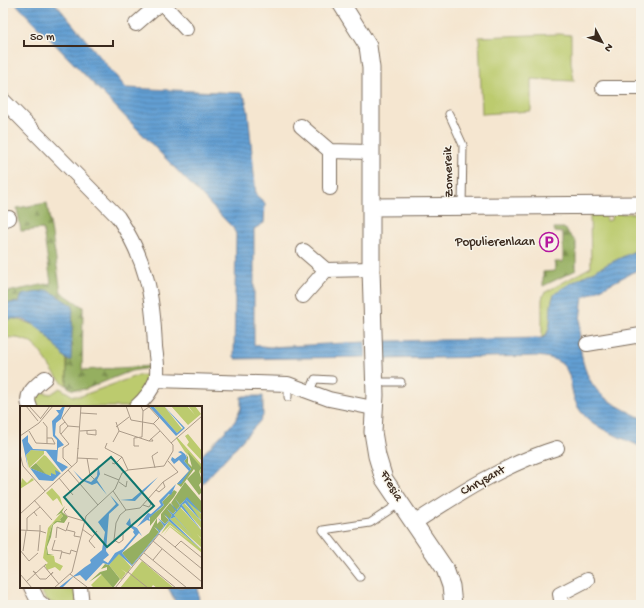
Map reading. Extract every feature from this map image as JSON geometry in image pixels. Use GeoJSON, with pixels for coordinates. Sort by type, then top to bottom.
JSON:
{"type":"FeatureCollection","features":[{"type":"Feature","properties":{"kind":"street"},"geometry":{"type":"LineString","coordinates":[[136,24],[161,3],[186,28]]}},
{"type":"Feature","properties":{"kind":"street"},"geometry":{"type":"LineString","coordinates":[[304,251],[326,270],[371,269],[371,68],[368,46],[340,3]]}},
{"type":"Feature","properties":{"kind":"street"},"geometry":{"type":"LineString","coordinates":[[604,88],[641,88]]}},
{"type":"Feature","properties":{"kind":"street"},"geometry":{"type":"LineString","coordinates":[[3,100],[118,218],[130,236],[143,264],[153,307],[156,380],[145,399],[137,406]]}},
{"type":"Feature","properties":{"kind":"street"},"geometry":{"type":"LineString","coordinates":[[301,126],[330,152],[370,152]]}},
{"type":"Feature","properties":{"kind":"street"},"geometry":{"type":"LineString","coordinates":[[330,152],[330,188]]}},
{"type":"Feature","properties":{"kind":"street"},"geometry":{"type":"LineString","coordinates":[[372,207],[462,208],[641,205]]}},
{"type":"Feature","properties":{"kind":"street","name":"Fresia"},"geometry":{"type":"LineString","coordinates":[[371,269],[375,395],[373,408],[373,432],[377,456],[384,479],[445,569],[451,586],[453,605]]}},
{"type":"Feature","properties":{"kind":"street"},"geometry":{"type":"LineString","coordinates":[[303,296],[326,270]]}},
{"type":"Feature","properties":{"kind":"street"},"geometry":{"type":"LineString","coordinates":[[587,344],[641,336]]}},
{"type":"Feature","properties":{"kind":"street"},"geometry":{"type":"LineString","coordinates":[[30,406],[28,397],[32,389],[46,378]]}},
{"type":"Feature","properties":{"kind":"street"},"geometry":{"type":"LineString","coordinates":[[156,380],[310,392],[329,399],[373,408]]}},
{"type":"Feature","properties":{"kind":"street","name":"Chrysant"},"geometry":{"type":"LineString","coordinates":[[414,523],[481,480],[535,454],[557,448]]}},
{"type":"Feature","properties":{"kind":"street"},"geometry":{"type":"LineString","coordinates":[[562,605],[560,594],[587,580]]}},
{"type":"Feature","properties":{"kind":"street"},"geometry":{"type":"LineString","coordinates":[[32,588],[38,601],[43,605]]}},
{"type":"Feature","properties":{"kind":"street"},"geometry":{"type":"LineString","coordinates":[[80,588],[82,605]]}},
{"type":"Feature","properties":{"kind":"lane","name":"Zomereik"},"geometry":{"type":"LineString","coordinates":[[449,114],[463,146],[462,208]]}},
{"type":"Feature","properties":{"kind":"lane"},"geometry":{"type":"LineString","coordinates":[[310,392],[315,379],[332,380]]}},
{"type":"Feature","properties":{"kind":"lane"},"geometry":{"type":"LineString","coordinates":[[374,382],[401,382]]}},
{"type":"Feature","properties":{"kind":"lane"},"geometry":{"type":"LineString","coordinates":[[360,577],[323,530],[370,523],[400,503]]}},
{"type":"Feature","properties":{"kind":"green space"},"geometry":{"type":"Polygon","coordinates":[[[559,34],[571,35],[571,62],[574,81],[531,79],[531,111],[482,114],[479,37],[559,34]]]}},
{"type":"Feature","properties":{"kind":"green space"},"geometry":{"type":"Polygon","coordinates":[[[47,203],[61,292],[83,307],[82,370],[152,366],[150,368],[131,371],[86,389],[71,389],[67,386],[67,360],[71,360],[19,302],[3,304],[3,293],[51,283],[43,229],[21,231],[17,208],[47,203]]]}},
{"type":"Feature","properties":{"kind":"green space"},"geometry":{"type":"Polygon","coordinates":[[[641,213],[641,248],[580,278],[554,295],[551,306],[550,324],[546,334],[542,338],[542,299],[544,293],[591,267],[590,214],[606,214],[606,221],[611,220],[611,214],[641,213]]]}},
{"type":"Feature","properties":{"kind":"green space"},"geometry":{"type":"Polygon","coordinates":[[[554,228],[564,228],[576,242],[576,270],[543,286],[543,272],[555,271],[555,262],[563,262],[563,233],[555,232],[554,228]]]}},
{"type":"Feature","properties":{"kind":"green space"},"geometry":{"type":"Polygon","coordinates":[[[12,318],[35,325],[48,336],[67,360],[67,386],[58,378],[35,346],[27,341],[17,338],[3,338],[3,321],[12,318]]]}},
{"type":"Feature","properties":{"kind":"green space"},"geometry":{"type":"Polygon","coordinates":[[[145,375],[151,378],[131,406],[35,406],[36,397],[40,392],[51,394],[60,388],[73,396],[81,396],[136,376],[145,375]]]}},
{"type":"Feature","properties":{"kind":"green space"},"geometry":{"type":"Polygon","coordinates":[[[40,588],[75,588],[78,605],[54,604],[46,599],[40,588]]]}},
{"type":"Feature","properties":{"kind":"water"},"geometry":{"type":"Polygon","coordinates":[[[15,3],[55,3],[126,88],[241,93],[245,98],[248,111],[256,195],[265,203],[264,223],[254,229],[254,345],[270,347],[365,342],[365,357],[236,359],[234,357],[236,234],[233,228],[15,3]]]}},
{"type":"Feature","properties":{"kind":"water"},"geometry":{"type":"Polygon","coordinates":[[[641,248],[641,268],[583,298],[580,339],[584,367],[597,391],[612,403],[641,418],[641,447],[602,429],[588,419],[576,404],[566,369],[561,363],[551,359],[537,356],[384,359],[384,341],[543,338],[549,329],[551,306],[554,295],[580,278],[641,248]]]}},
{"type":"Feature","properties":{"kind":"water"},"geometry":{"type":"Polygon","coordinates":[[[48,290],[73,306],[71,360],[67,360],[47,336],[32,323],[14,319],[3,321],[3,304],[19,302],[22,295],[48,290]]]}},
{"type":"Feature","properties":{"kind":"water"},"geometry":{"type":"Polygon","coordinates":[[[263,396],[263,416],[202,484],[202,455],[235,421],[241,408],[241,397],[263,396]]]}},
{"type":"Feature","properties":{"kind":"water"},"geometry":{"type":"Polygon","coordinates":[[[168,588],[198,588],[199,605],[177,605],[168,588]]]}},
{"type":"Feature","properties":{"kind":"place","name":"Populierenlaan"},"geometry":{"type":"Point","coordinates":[549,242]}}]}
